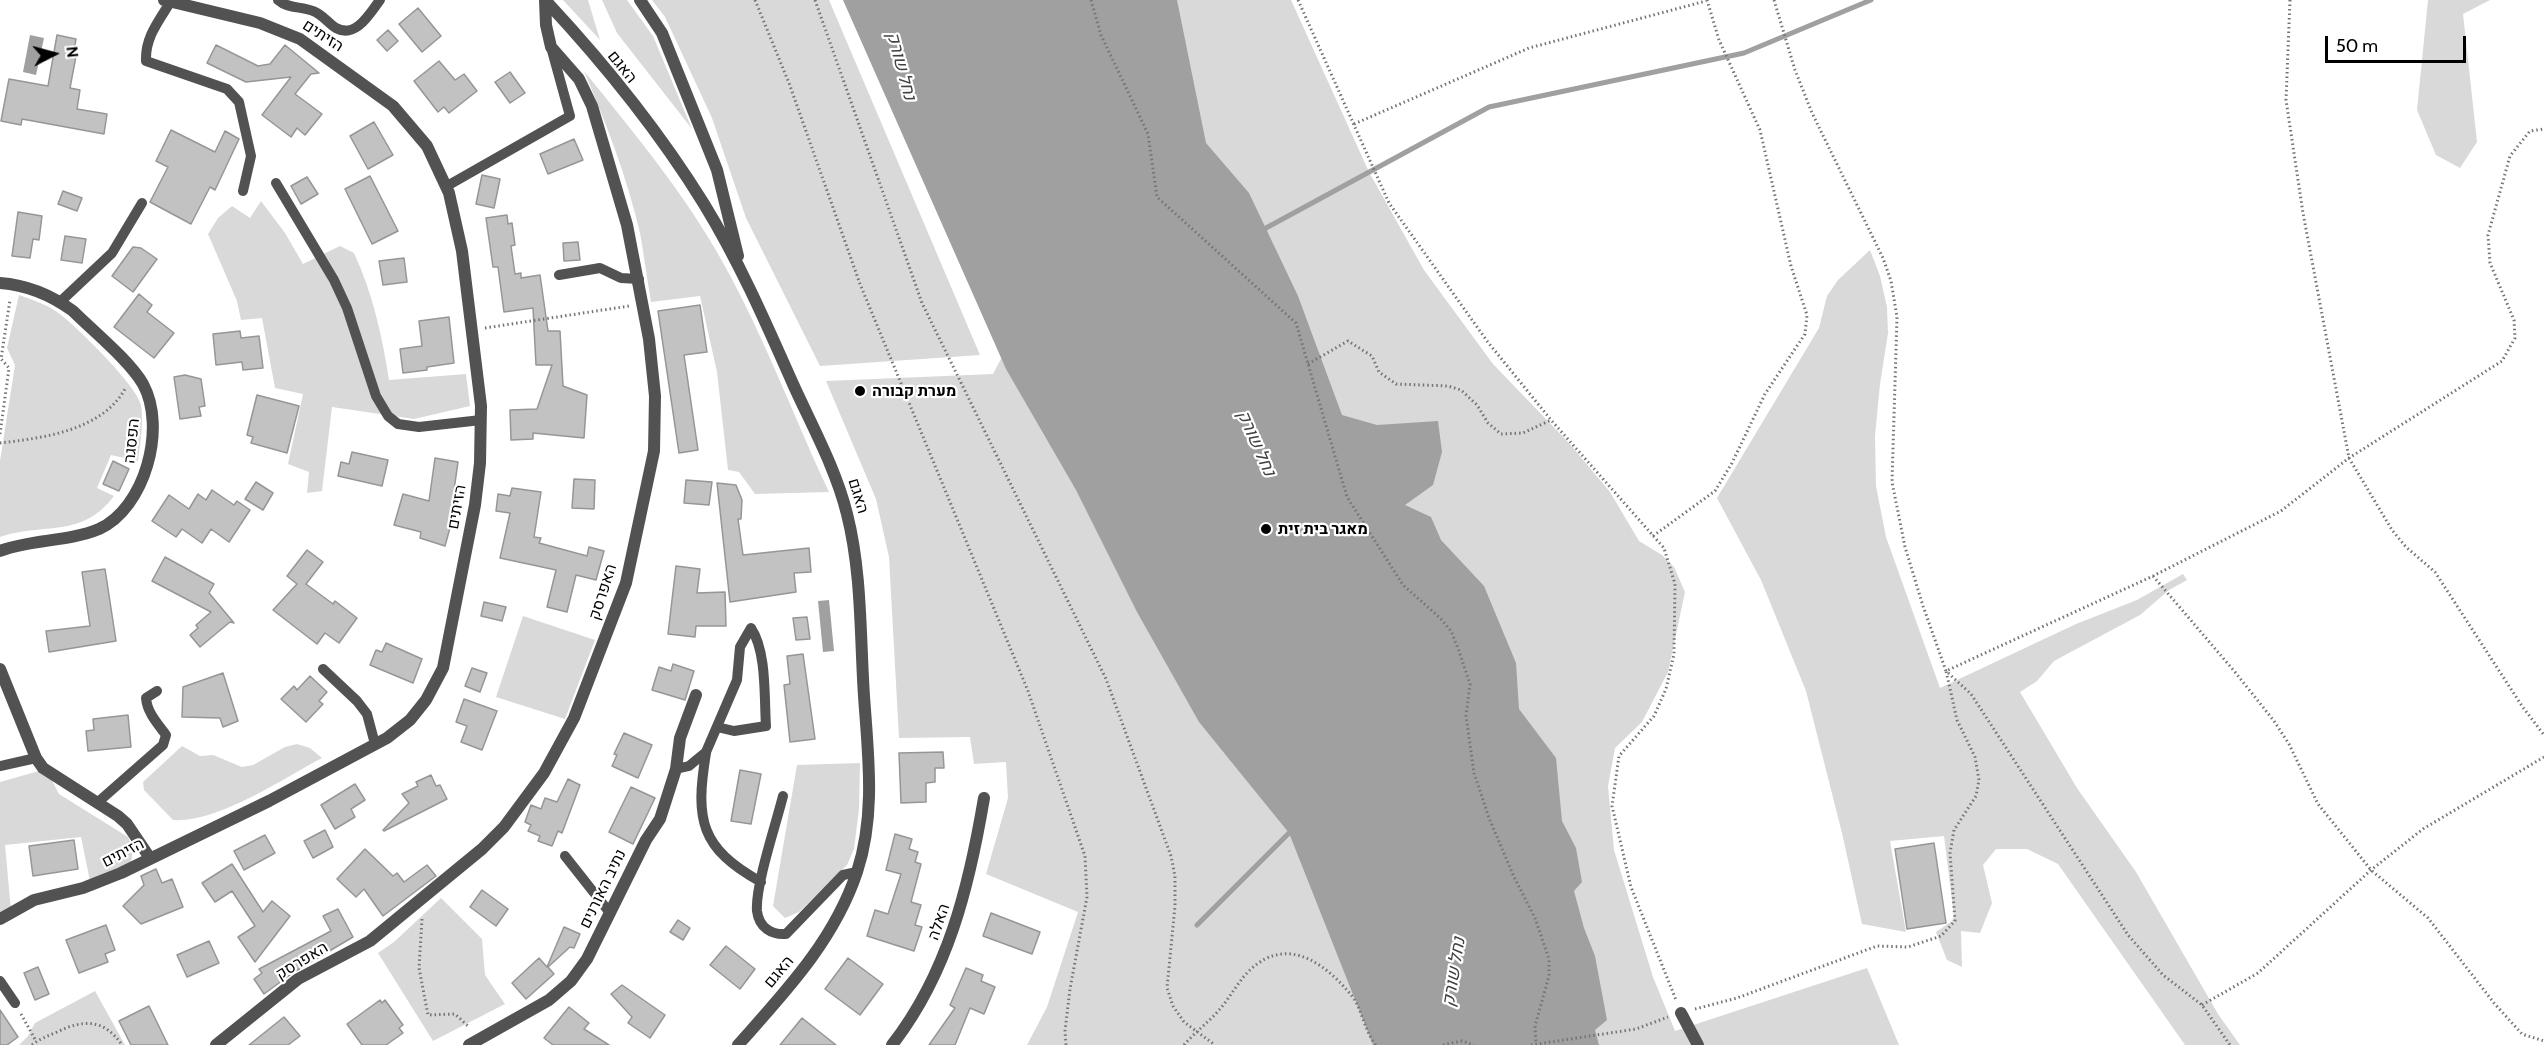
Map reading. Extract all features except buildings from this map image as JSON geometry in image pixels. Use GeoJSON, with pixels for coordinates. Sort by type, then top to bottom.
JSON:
{"type":"FeatureCollection","features":[{"type":"Feature","properties":{"kind":"street"},"geometry":{"type":"LineString","coordinates":[[545,0],[546,24],[551,47]]}},
{"type":"Feature","properties":{"kind":"street","name":"האגם"},"geometry":{"type":"LineString","coordinates":[[545,0],[617,86],[675,161],[704,205],[738,266],[835,476],[850,528],[858,587],[870,782],[866,831],[857,872],[839,914],[812,958],[738,1045]]}},
{"type":"Feature","properties":{"kind":"street"},"geometry":{"type":"LineString","coordinates":[[640,0],[662,33],[717,170],[736,245],[738,266]]}},
{"type":"Feature","properties":{"kind":"street","name":"הזיתים"},"geometry":{"type":"LineString","coordinates":[[0,919],[34,900],[103,881],[258,806],[399,729],[418,711],[433,690],[442,668],[477,491],[481,420],[473,329],[459,230],[447,186],[427,146],[393,106],[311,45],[261,23],[168,1]]}},
{"type":"Feature","properties":{"kind":"street","name":"האפרסק"},"geometry":{"type":"LineString","coordinates":[[216,1045],[298,979],[370,942],[482,849],[504,827],[544,772],[574,718],[626,583],[654,451],[655,396],[643,304],[627,225],[592,106],[579,79],[551,47]]}},
{"type":"Feature","properties":{"kind":"street","name":"הפסגה"},"geometry":{"type":"LineString","coordinates":[[0,283],[34,290],[73,311],[134,372],[144,386],[148,396],[152,430],[144,476],[128,505],[108,524],[88,533],[0,551]]}},
{"type":"Feature","properties":{"kind":"street"},"geometry":{"type":"LineString","coordinates":[[0,669],[36,758],[43,768],[127,824],[150,858]]}},
{"type":"Feature","properties":{"kind":"street","name":"נתיב האורנים"},"geometry":{"type":"LineString","coordinates":[[475,1042],[549,1000],[571,981],[587,959],[646,840],[660,819],[676,769],[680,738],[696,695]]}},
{"type":"Feature","properties":{"kind":"street","name":"האלה"},"geometry":{"type":"LineString","coordinates":[[891,1045],[932,980],[956,925],[971,873],[984,798]]}},
{"type":"Feature","properties":{"kind":"street"},"geometry":{"type":"LineString","coordinates":[[1681,1013],[1698,1045]]}},
{"type":"Feature","properties":{"kind":"lane"},"geometry":{"type":"LineString","coordinates":[[278,0],[290,7],[317,12],[336,28],[344,31],[364,21],[373,2]]}},
{"type":"Feature","properties":{"kind":"lane"},"geometry":{"type":"LineString","coordinates":[[168,1],[145,47],[146,61],[227,89],[234,94],[239,102],[251,156],[243,190]]}},
{"type":"Feature","properties":{"kind":"lane"},"geometry":{"type":"LineString","coordinates":[[447,186],[570,116],[551,47]]}},
{"type":"Feature","properties":{"kind":"lane"},"geometry":{"type":"LineString","coordinates":[[276,183],[334,280],[376,396],[388,416],[398,424],[419,428],[481,420]]}},
{"type":"Feature","properties":{"kind":"lane"},"geometry":{"type":"LineString","coordinates":[[60,302],[112,253],[142,202]]}},
{"type":"Feature","properties":{"kind":"lane"},"geometry":{"type":"LineString","coordinates":[[559,275],[600,268],[621,278],[639,279]]}},
{"type":"Feature","properties":{"kind":"lane"},"geometry":{"type":"LineString","coordinates":[[717,727],[734,731],[766,726],[760,652],[751,628],[740,647],[737,680],[706,752],[700,786],[703,822],[714,846],[727,860],[761,882]]}},
{"type":"Feature","properties":{"kind":"lane"},"geometry":{"type":"LineString","coordinates":[[323,669],[357,701],[367,714],[375,744]]}},
{"type":"Feature","properties":{"kind":"lane"},"geometry":{"type":"LineString","coordinates":[[97,803],[163,745],[166,735],[147,708],[146,698],[157,691]]}},
{"type":"Feature","properties":{"kind":"lane"},"geometry":{"type":"LineString","coordinates":[[676,769],[689,766],[706,752]]}},
{"type":"Feature","properties":{"kind":"lane"},"geometry":{"type":"LineString","coordinates":[[0,766],[36,758]]}},
{"type":"Feature","properties":{"kind":"lane"},"geometry":{"type":"LineString","coordinates":[[783,796],[761,882],[757,912],[761,923],[775,935],[786,934],[843,875],[857,872]]}},
{"type":"Feature","properties":{"kind":"lane"},"geometry":{"type":"LineString","coordinates":[[565,856],[610,913]]}},
{"type":"Feature","properties":{"kind":"lane"},"geometry":{"type":"LineString","coordinates":[[0,981],[15,1003]]}},
{"type":"Feature","properties":{"kind":"path"},"geometry":{"type":"LineString","coordinates":[[755,0],[789,83],[860,284],[1028,691],[1085,856],[1087,897],[1070,989],[1065,1031],[1066,1045]]}},
{"type":"Feature","properties":{"kind":"path"},"geometry":{"type":"LineString","coordinates":[[815,0],[922,303],[1106,679],[1171,856],[1175,876],[1167,988],[1173,1006],[1184,1022],[1215,1045]]}},
{"type":"Feature","properties":{"kind":"path"},"geometry":{"type":"LineString","coordinates":[[1091,0],[1101,35],[1148,134],[1157,197],[1296,323],[1347,497],[1404,585],[1440,618],[1450,631],[1459,651],[1470,684],[1466,716],[1474,773],[1489,818],[1514,877],[1535,918],[1548,959],[1549,976],[1535,1026],[1533,1045],[1636,1029],[1681,1013],[1737,998],[1877,946],[1908,947],[1941,936],[1955,921],[1950,853],[1954,830],[1976,796],[1979,780],[1975,757],[1957,720],[1946,671],[1905,547],[1892,482],[1896,317],[1891,281],[1879,249],[1812,113],[1795,70],[1774,0]]}},
{"type":"Feature","properties":{"kind":"path"},"geometry":{"type":"LineString","coordinates":[[1298,0],[1389,203],[1487,341],[1551,420],[1664,548],[1675,584],[1674,654],[1666,689],[1654,716],[1618,756],[1612,806],[1631,887],[1681,1013]]}},
{"type":"Feature","properties":{"kind":"path"},"geometry":{"type":"LineString","coordinates":[[1353,125],[1529,48],[1707,0],[1719,40],[1760,130],[1791,266],[1805,308],[1807,325],[1805,334],[1766,394],[1715,492],[1653,536]]}},
{"type":"Feature","properties":{"kind":"path"},"geometry":{"type":"LineString","coordinates":[[2290,0],[2286,100],[2303,213],[2349,458],[2392,530],[2406,547],[2435,572],[2522,706],[2544,735]]}},
{"type":"Feature","properties":{"kind":"path"},"geometry":{"type":"LineString","coordinates":[[1946,671],[2153,576],[2281,511],[2349,458],[2502,361],[2515,339],[2514,320],[2490,262],[2488,235],[2510,156],[2530,130],[2544,129]]}},
{"type":"Feature","properties":{"kind":"path"},"geometry":{"type":"LineString","coordinates":[[0,434],[9,368],[1,359],[2,340],[14,285]]}},
{"type":"Feature","properties":{"kind":"path"},"geometry":{"type":"LineString","coordinates":[[473,329],[643,304]]}},
{"type":"Feature","properties":{"kind":"path"},"geometry":{"type":"LineString","coordinates":[[1308,364],[1348,340],[1371,356],[1379,372],[1396,384],[1448,386],[1461,390],[1477,405],[1488,423],[1502,434],[1523,433],[1551,420]]}},
{"type":"Feature","properties":{"kind":"path"},"geometry":{"type":"LineString","coordinates":[[0,444],[58,433],[111,409],[121,397],[134,372]]}},
{"type":"Feature","properties":{"kind":"path"},"geometry":{"type":"LineString","coordinates":[[2153,576],[2274,721],[2294,754],[2318,804],[2370,870],[2428,918],[2494,1004],[2522,1034],[2544,1041]]}},
{"type":"Feature","properties":{"kind":"path"},"geometry":{"type":"LineString","coordinates":[[1946,671],[1971,694],[2128,935],[2163,975],[2202,1005],[2230,1045]]}},
{"type":"Feature","properties":{"kind":"path"},"geometry":{"type":"LineString","coordinates":[[2202,1005],[2258,973],[2370,870],[2423,830],[2544,757]]}},
{"type":"Feature","properties":{"kind":"path"},"geometry":{"type":"LineString","coordinates":[[418,903],[423,924],[419,968],[428,1015],[455,1014],[475,1042]]}},
{"type":"Feature","properties":{"kind":"path"},"geometry":{"type":"LineString","coordinates":[[1184,1045],[1219,1009],[1249,971],[1264,958],[1282,954],[1300,954],[1319,963],[1345,987],[1360,1008],[1376,1045]]}},
{"type":"Feature","properties":{"kind":"path"},"geometry":{"type":"LineString","coordinates":[[15,1003],[36,1041]]}},
{"type":"Feature","properties":{"kind":"path"},"geometry":{"type":"LineString","coordinates":[[32,1045],[72,1025],[91,1023],[113,1032],[122,1045]]}},
{"type":"Feature","properties":{"kind":"path"},"geometry":{"type":"LineString","coordinates":[[1443,1045],[1462,1041],[1474,1045]]}},
{"type":"Feature","properties":{"kind":"shaded area"},"geometry":{"type":"Polygon","coordinates":[[[563,0],[588,0],[600,40],[563,0]]]}},
{"type":"Feature","properties":{"kind":"shaded area"},"geometry":{"type":"Polygon","coordinates":[[[602,0],[627,0],[653,36],[692,129],[617,33],[602,0]]]}},
{"type":"Feature","properties":{"kind":"shaded area"},"geometry":{"type":"Polygon","coordinates":[[[652,0],[829,0],[980,355],[820,366],[746,218],[712,118],[665,17],[652,0]]]}},
{"type":"Feature","properties":{"kind":"shaded area"},"geometry":{"type":"Polygon","coordinates":[[[1076,0],[1291,0],[1369,172],[1424,270],[1493,364],[1569,443],[1610,492],[1639,541],[1662,555],[1674,567],[1685,592],[1668,672],[1642,722],[1615,748],[1608,786],[1614,850],[1653,977],[1675,1031],[1867,968],[1899,1045],[1027,1045],[1047,1007],[1078,912],[986,874],[1008,798],[1006,762],[974,764],[970,737],[899,738],[889,557],[876,499],[826,381],[993,374],[1100,171],[1076,0]]]}},
{"type":"Feature","properties":{"kind":"shaded area"},"geometry":{"type":"Polygon","coordinates":[[[2428,0],[2490,0],[2463,14],[2477,142],[2460,168],[2436,155],[2417,110],[2428,0]]]}},
{"type":"Feature","properties":{"kind":"shaded area"},"geometry":{"type":"Polygon","coordinates":[[[584,71],[669,179],[714,247],[761,337],[829,492],[755,494],[739,472],[728,470],[717,372],[700,296],[651,302],[640,233],[629,191],[584,71]]]}},
{"type":"Feature","properties":{"kind":"shaded area"},"geometry":{"type":"Polygon","coordinates":[[[261,201],[285,233],[303,264],[340,246],[354,253],[376,315],[389,380],[466,374],[470,406],[414,419],[332,407],[322,491],[307,493],[309,472],[288,464],[303,394],[275,388],[262,318],[241,320],[237,301],[208,234],[218,218],[232,206],[250,218],[261,201]]]}},
{"type":"Feature","properties":{"kind":"shaded area"},"geometry":{"type":"Polygon","coordinates":[[[1870,250],[1880,276],[1887,307],[1888,333],[1875,436],[1876,486],[1886,537],[1940,688],[2076,624],[2137,600],[2183,574],[2187,580],[2169,590],[2140,615],[2054,661],[2037,681],[2020,692],[2077,788],[2136,872],[2218,1014],[2240,1045],[2185,1045],[2058,864],[2027,849],[1996,849],[1983,865],[1992,903],[1980,933],[1961,931],[1962,967],[1947,960],[1936,932],[1952,921],[1954,916],[1944,836],[1890,841],[1906,932],[1862,924],[1842,833],[1806,691],[1761,580],[1717,498],[1819,328],[1827,296],[1838,280],[1870,250]]]}},
{"type":"Feature","properties":{"kind":"shaded area"},"geometry":{"type":"Polygon","coordinates":[[[19,295],[56,311],[93,344],[118,372],[137,396],[141,405],[141,433],[138,461],[111,455],[97,488],[114,496],[102,509],[75,524],[0,537],[0,461],[15,365],[7,348],[19,295]]]}},
{"type":"Feature","properties":{"kind":"shaded area"},"geometry":{"type":"Polygon","coordinates":[[[523,616],[595,640],[565,719],[496,697],[523,616]]]}},
{"type":"Feature","properties":{"kind":"shaded area"},"geometry":{"type":"Polygon","coordinates":[[[297,744],[310,748],[322,758],[269,788],[210,815],[173,820],[144,790],[143,782],[182,746],[200,756],[213,755],[242,767],[253,765],[285,747],[297,744]]]}},
{"type":"Feature","properties":{"kind":"shaded area"},"geometry":{"type":"Polygon","coordinates":[[[860,763],[859,809],[854,849],[847,865],[799,912],[785,918],[773,906],[797,765],[860,763]]]}},
{"type":"Feature","properties":{"kind":"shaded area"},"geometry":{"type":"Polygon","coordinates":[[[46,769],[59,794],[128,837],[132,848],[130,865],[118,878],[92,891],[81,837],[5,845],[11,910],[0,915],[0,782],[46,769]]]}},
{"type":"Feature","properties":{"kind":"shaded area"},"geometry":{"type":"Polygon","coordinates":[[[441,898],[482,939],[485,975],[505,1004],[433,1041],[378,953],[394,942],[441,898]]]}},
{"type":"Feature","properties":{"kind":"shaded area"},"geometry":{"type":"Polygon","coordinates":[[[95,991],[125,1045],[19,1045],[28,1036],[35,1023],[95,991]]]}},
{"type":"Feature","properties":{"kind":"water","name":"מאגר בית זית"},"geometry":{"type":"Polygon","coordinates":[[[843,0],[1177,0],[1206,143],[1249,193],[1298,296],[1342,415],[1377,425],[1438,421],[1442,452],[1433,485],[1405,505],[1431,517],[1441,540],[1484,586],[1516,663],[1519,709],[1556,758],[1562,821],[1576,848],[1582,882],[1574,891],[1584,928],[1595,956],[1607,1020],[1595,1030],[1599,1045],[1373,1045],[1289,833],[1199,722],[1137,612],[1076,490],[1006,369],[843,0]]]}},
{"type":"Feature","properties":{"kind":"water"},"geometry":{"type":"Polygon","coordinates":[[[30,35],[44,38],[36,75],[23,72],[30,35]]]}},
{"type":"Feature","properties":{"kind":"water"},"geometry":{"type":"Polygon","coordinates":[[[829,600],[834,651],[823,652],[818,601],[829,600]]]}},
{"type":"Feature","properties":{"kind":"waterway"},"geometry":{"type":"LineString","coordinates":[[1261,233],[1266,228],[1489,107],[1744,53],[1871,0]]}},
{"type":"Feature","properties":{"kind":"waterway"},"geometry":{"type":"LineString","coordinates":[[1197,925],[1293,829]]}},
{"type":"Feature","properties":{"kind":"place","name":"מערת קבורה"},"geometry":{"type":"Point","coordinates":[860,391]}},
{"type":"Feature","properties":{"kind":"place","name":"מאגר בית זית"},"geometry":{"type":"Point","coordinates":[1266,529]}},
{"type":"Feature","properties":{"kind":"water label","name":"נחל שורק"},"geometry":{"type":"Point","coordinates":[901,66]}},
{"type":"Feature","properties":{"kind":"water label","name":"נחל שורק"},"geometry":{"type":"Point","coordinates":[1256,443]}},
{"type":"Feature","properties":{"kind":"water label","name":"נחל שורק"},"geometry":{"type":"Point","coordinates":[1454,972]}}]}
